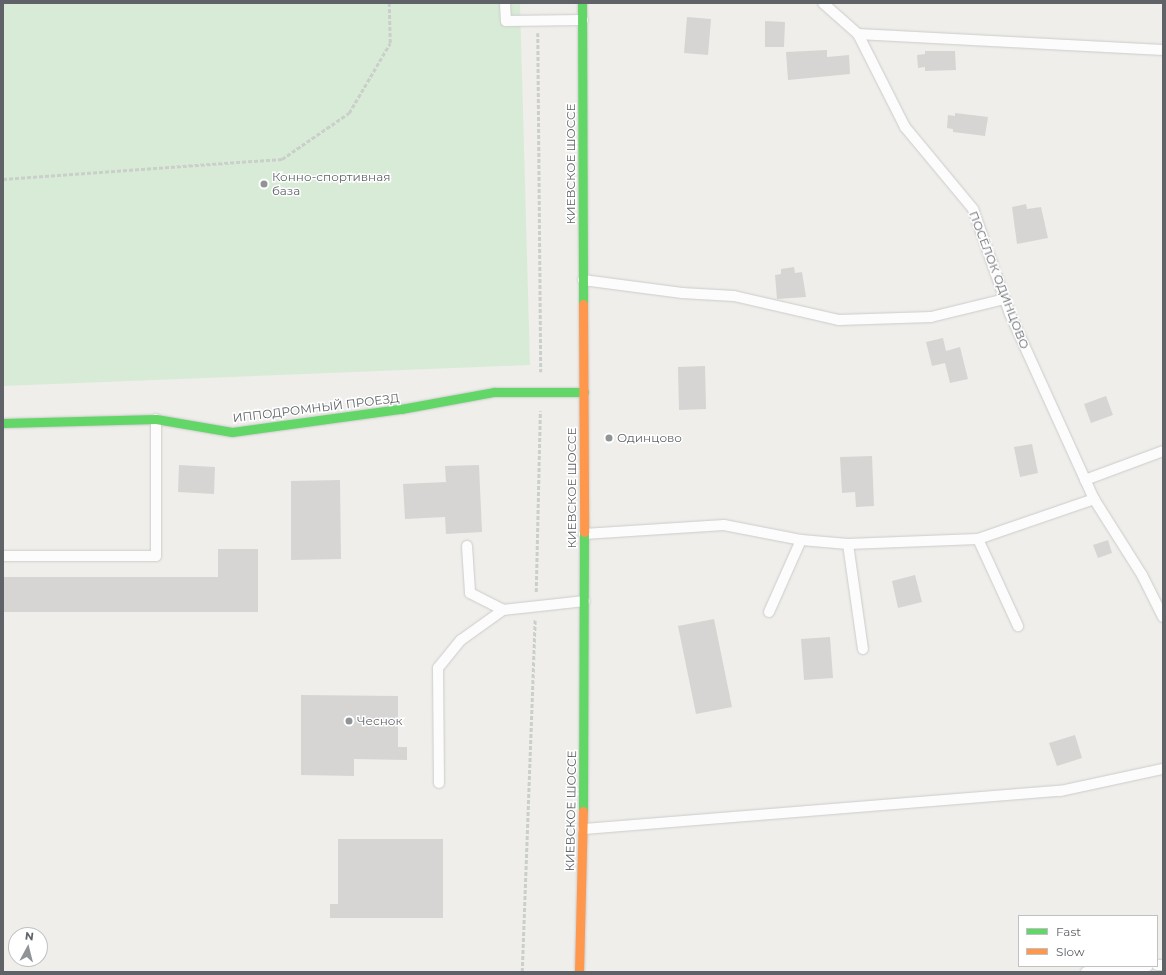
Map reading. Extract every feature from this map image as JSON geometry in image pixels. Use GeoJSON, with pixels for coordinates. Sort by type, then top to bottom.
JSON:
{"type":"FeatureCollection","features":[{"type":"Feature","properties":{"kind":"main road","name":"КИЕВСКОЕ ШОССЕ"},"geometry":{"type":"LineString","coordinates":[[579,972],[585,601],[582,3]]}},
{"type":"Feature","properties":{"kind":"main road","name":"ИППОДРОМНЫЙ ПРОЕЗД"},"geometry":{"type":"LineString","coordinates":[[3,422],[156,419],[232,432],[401,409],[494,392],[584,392]]}},
{"type":"Feature","properties":{"kind":"lane"},"geometry":{"type":"LineString","coordinates":[[505,3],[506,21],[538,22],[583,20]]}},
{"type":"Feature","properties":{"kind":"lane","name":"ПОСЁЛОК ОДИНЦОВО"},"geometry":{"type":"LineString","coordinates":[[823,3],[858,34],[905,127],[973,209],[1005,299],[1085,480],[1094,499],[1142,575],[1163,616]]}},
{"type":"Feature","properties":{"kind":"lane"},"geometry":{"type":"LineString","coordinates":[[858,34],[1163,50]]}},
{"type":"Feature","properties":{"kind":"lane"},"geometry":{"type":"LineString","coordinates":[[583,280],[682,293],[734,296],[839,320],[931,317],[1005,299]]}},
{"type":"Feature","properties":{"kind":"lane"},"geometry":{"type":"LineString","coordinates":[[3,556],[156,556],[156,419]]}},
{"type":"Feature","properties":{"kind":"lane"},"geometry":{"type":"LineString","coordinates":[[1085,480],[1163,451]]}},
{"type":"Feature","properties":{"kind":"lane"},"geometry":{"type":"LineString","coordinates":[[584,534],[724,525],[801,540],[848,544],[978,539],[1094,499]]}},
{"type":"Feature","properties":{"kind":"lane"},"geometry":{"type":"LineString","coordinates":[[978,539],[1018,626]]}},
{"type":"Feature","properties":{"kind":"lane"},"geometry":{"type":"LineString","coordinates":[[769,612],[801,540]]}},
{"type":"Feature","properties":{"kind":"lane"},"geometry":{"type":"LineString","coordinates":[[848,544],[863,648]]}},
{"type":"Feature","properties":{"kind":"lane"},"geometry":{"type":"LineString","coordinates":[[467,546],[470,593],[503,610]]}},
{"type":"Feature","properties":{"kind":"lane"},"geometry":{"type":"LineString","coordinates":[[439,783],[438,668],[461,640],[503,610],[536,605],[585,601]]}},
{"type":"Feature","properties":{"kind":"lane"},"geometry":{"type":"LineString","coordinates":[[582,829],[1060,791],[1163,769]]}},
{"type":"Feature","properties":{"kind":"lane"},"geometry":{"type":"LineString","coordinates":[[1086,972],[1138,967]]}},
{"type":"Feature","properties":{"kind":"path"},"geometry":{"type":"LineString","coordinates":[[3,179],[282,159],[349,113],[390,43],[388,3]]}},
{"type":"Feature","properties":{"kind":"path"},"geometry":{"type":"LineString","coordinates":[[522,972],[536,605],[541,391],[538,22]]}},
{"type":"Feature","properties":{"kind":"green space","name":"Конно-спортивная база"},"geometry":{"type":"Polygon","coordinates":[[[3,3],[520,3],[530,365],[3,386],[3,3]]]}},
{"type":"Feature","properties":{"kind":"building"},"geometry":{"type":"Polygon","coordinates":[[[687,17],[711,19],[708,55],[684,53],[687,17]]]}},
{"type":"Feature","properties":{"kind":"building"},"geometry":{"type":"Polygon","coordinates":[[[765,21],[785,22],[784,47],[765,47],[765,21]]]}},
{"type":"Feature","properties":{"kind":"building"},"geometry":{"type":"Polygon","coordinates":[[[827,50],[827,57],[849,55],[850,74],[788,80],[786,52],[827,50]]]}},
{"type":"Feature","properties":{"kind":"building"},"geometry":{"type":"Polygon","coordinates":[[[925,51],[955,51],[956,70],[925,71],[925,67],[918,68],[917,55],[925,54],[925,51]]]}},
{"type":"Feature","properties":{"kind":"building"},"geometry":{"type":"Polygon","coordinates":[[[955,113],[988,117],[985,136],[953,132],[953,129],[947,128],[948,115],[955,116],[955,113]]]}},
{"type":"Feature","properties":{"kind":"building"},"geometry":{"type":"Polygon","coordinates":[[[1026,204],[1027,209],[1041,207],[1048,238],[1017,244],[1012,207],[1026,204]]]}},
{"type":"Feature","properties":{"kind":"building"},"geometry":{"type":"Polygon","coordinates":[[[794,267],[795,273],[802,272],[806,297],[777,299],[775,275],[781,274],[781,269],[794,267]]]}},
{"type":"Feature","properties":{"kind":"building"},"geometry":{"type":"Polygon","coordinates":[[[943,338],[946,351],[960,347],[968,379],[950,383],[945,363],[932,366],[926,342],[943,338]]]}},
{"type":"Feature","properties":{"kind":"building"},"geometry":{"type":"Polygon","coordinates":[[[705,366],[706,409],[679,410],[678,367],[705,366]]]}},
{"type":"Feature","properties":{"kind":"building"},"geometry":{"type":"Polygon","coordinates":[[[1106,396],[1113,415],[1091,423],[1084,404],[1106,396]]]}},
{"type":"Feature","properties":{"kind":"building"},"geometry":{"type":"Polygon","coordinates":[[[1032,444],[1038,473],[1020,477],[1014,447],[1032,444]]]}},
{"type":"Feature","properties":{"kind":"building"},"geometry":{"type":"Polygon","coordinates":[[[872,456],[874,506],[856,507],[855,492],[842,493],[840,457],[872,456]]]}},
{"type":"Feature","properties":{"kind":"building"},"geometry":{"type":"Polygon","coordinates":[[[179,465],[215,467],[214,494],[178,492],[179,465]]]}},
{"type":"Feature","properties":{"kind":"building"},"geometry":{"type":"Polygon","coordinates":[[[479,465],[482,532],[446,534],[445,517],[405,519],[403,484],[446,482],[445,466],[479,465]]]}},
{"type":"Feature","properties":{"kind":"building"},"geometry":{"type":"Polygon","coordinates":[[[340,480],[341,559],[291,560],[291,481],[340,480]]]}},
{"type":"Feature","properties":{"kind":"building"},"geometry":{"type":"Polygon","coordinates":[[[1108,540],[1112,553],[1098,558],[1093,545],[1108,540]]]}},
{"type":"Feature","properties":{"kind":"building"},"geometry":{"type":"Polygon","coordinates":[[[218,549],[258,549],[258,612],[3,612],[3,577],[218,577],[218,549]]]}},
{"type":"Feature","properties":{"kind":"building"},"geometry":{"type":"Polygon","coordinates":[[[915,575],[922,602],[898,608],[892,581],[915,575]]]}},
{"type":"Feature","properties":{"kind":"building"},"geometry":{"type":"Polygon","coordinates":[[[714,619],[732,707],[696,714],[678,626],[714,619]]]}},
{"type":"Feature","properties":{"kind":"building"},"geometry":{"type":"Polygon","coordinates":[[[830,637],[833,678],[804,680],[801,639],[830,637]]]}},
{"type":"Feature","properties":{"kind":"building","name":"Чеснок"},"geometry":{"type":"Polygon","coordinates":[[[301,695],[398,696],[398,747],[407,747],[407,760],[354,759],[354,776],[301,775],[301,695]]]}},
{"type":"Feature","properties":{"kind":"building"},"geometry":{"type":"Polygon","coordinates":[[[1075,735],[1082,758],[1057,766],[1049,743],[1075,735]]]}},
{"type":"Feature","properties":{"kind":"building"},"geometry":{"type":"Polygon","coordinates":[[[338,839],[443,839],[443,918],[330,918],[330,904],[338,904],[338,839]]]}},
{"type":"Feature","properties":{"kind":"traffic: fast"},"geometry":{"type":"LineString","coordinates":[[582,3],[583,304]]}},
{"type":"Feature","properties":{"kind":"traffic: fast"},"geometry":{"type":"LineString","coordinates":[[3,423],[156,419],[232,432],[401,409],[494,392],[584,392]]}},
{"type":"Feature","properties":{"kind":"traffic: fast"},"geometry":{"type":"LineString","coordinates":[[583,811],[584,532]]}},
{"type":"Feature","properties":{"kind":"traffic: slow"},"geometry":{"type":"LineString","coordinates":[[583,304],[584,532]]}},
{"type":"Feature","properties":{"kind":"traffic: slow"},"geometry":{"type":"LineString","coordinates":[[579,972],[583,811]]}},
{"type":"Feature","properties":{"kind":"place","name":"Конно-спортивная база"},"geometry":{"type":"Point","coordinates":[264,184]}},
{"type":"Feature","properties":{"kind":"place","name":"Одинцово"},"geometry":{"type":"Point","coordinates":[609,438]}},
{"type":"Feature","properties":{"kind":"place","name":"Чеснок"},"geometry":{"type":"Point","coordinates":[349,721]}}]}
